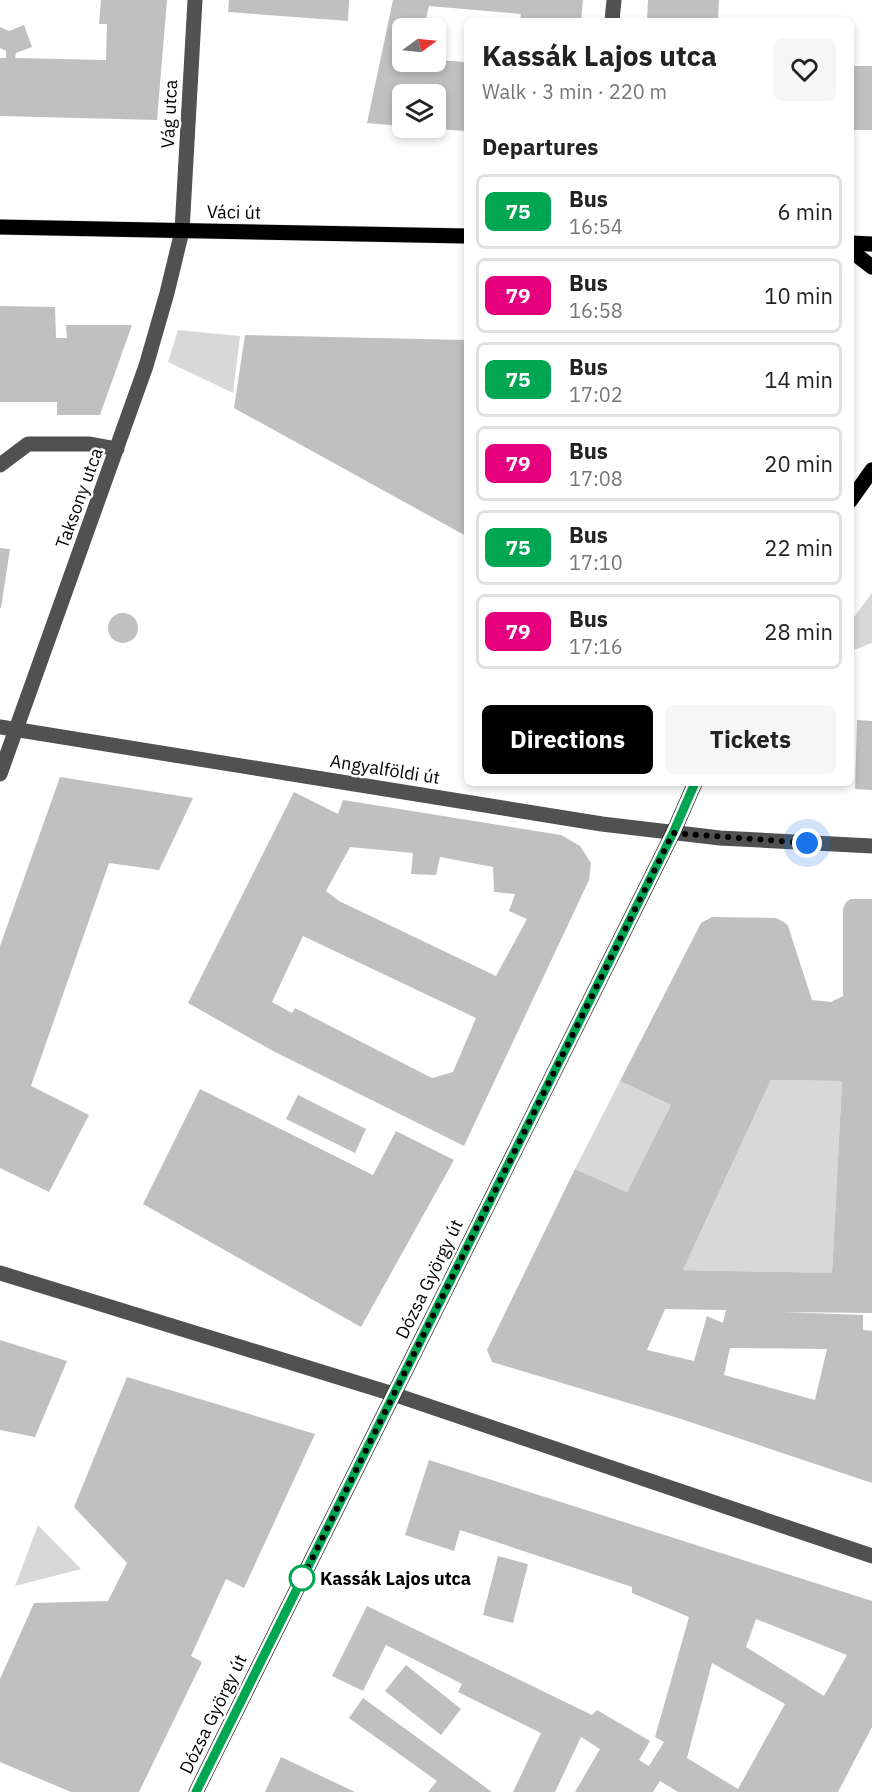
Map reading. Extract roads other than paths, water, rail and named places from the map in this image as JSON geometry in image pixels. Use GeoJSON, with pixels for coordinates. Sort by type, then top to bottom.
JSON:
{"type":"FeatureCollection","features":[{"type":"Feature","properties":{"kind":"main road","name":"Váci út"},"geometry":{"type":"LineString","coordinates":[[0,227],[464,236]]}},
{"type":"Feature","properties":{"kind":"main road"},"geometry":{"type":"LineString","coordinates":[[854,243],[872,244]]}},
{"type":"Feature","properties":{"kind":"main road"},"geometry":{"type":"LineString","coordinates":[[854,253],[872,267]]}},
{"type":"Feature","properties":{"kind":"main road"},"geometry":{"type":"LineString","coordinates":[[854,495],[872,470]]}},
{"type":"Feature","properties":{"kind":"main road","name":"Dózsa György út"},"geometry":{"type":"LineString","coordinates":[[196,1792],[673,833],[694,786]]}},
{"type":"Feature","properties":{"kind":"street","name":"Vág utca"},"geometry":{"type":"LineString","coordinates":[[182,231],[195,0]]}},
{"type":"Feature","properties":{"kind":"street"},"geometry":{"type":"LineString","coordinates":[[612,18],[614,0]]}},
{"type":"Feature","properties":{"kind":"street","name":"Taksony utca"},"geometry":{"type":"LineString","coordinates":[[0,774],[149,357],[182,231]]}},
{"type":"Feature","properties":{"kind":"street"},"geometry":{"type":"LineString","coordinates":[[0,465],[28,444],[90,444],[117,449]]}},
{"type":"Feature","properties":{"kind":"street","name":"Angyalföldi út"},"geometry":{"type":"LineString","coordinates":[[0,727],[602,824],[720,838],[872,846]]}},
{"type":"Feature","properties":{"kind":"street"},"geometry":{"type":"LineString","coordinates":[[0,1273],[393,1394],[872,1556]]}},
{"type":"Feature","properties":{"kind":"place","name":"Kassák Lajos utca"},"geometry":{"type":"Point","coordinates":[302,1578]}}]}
